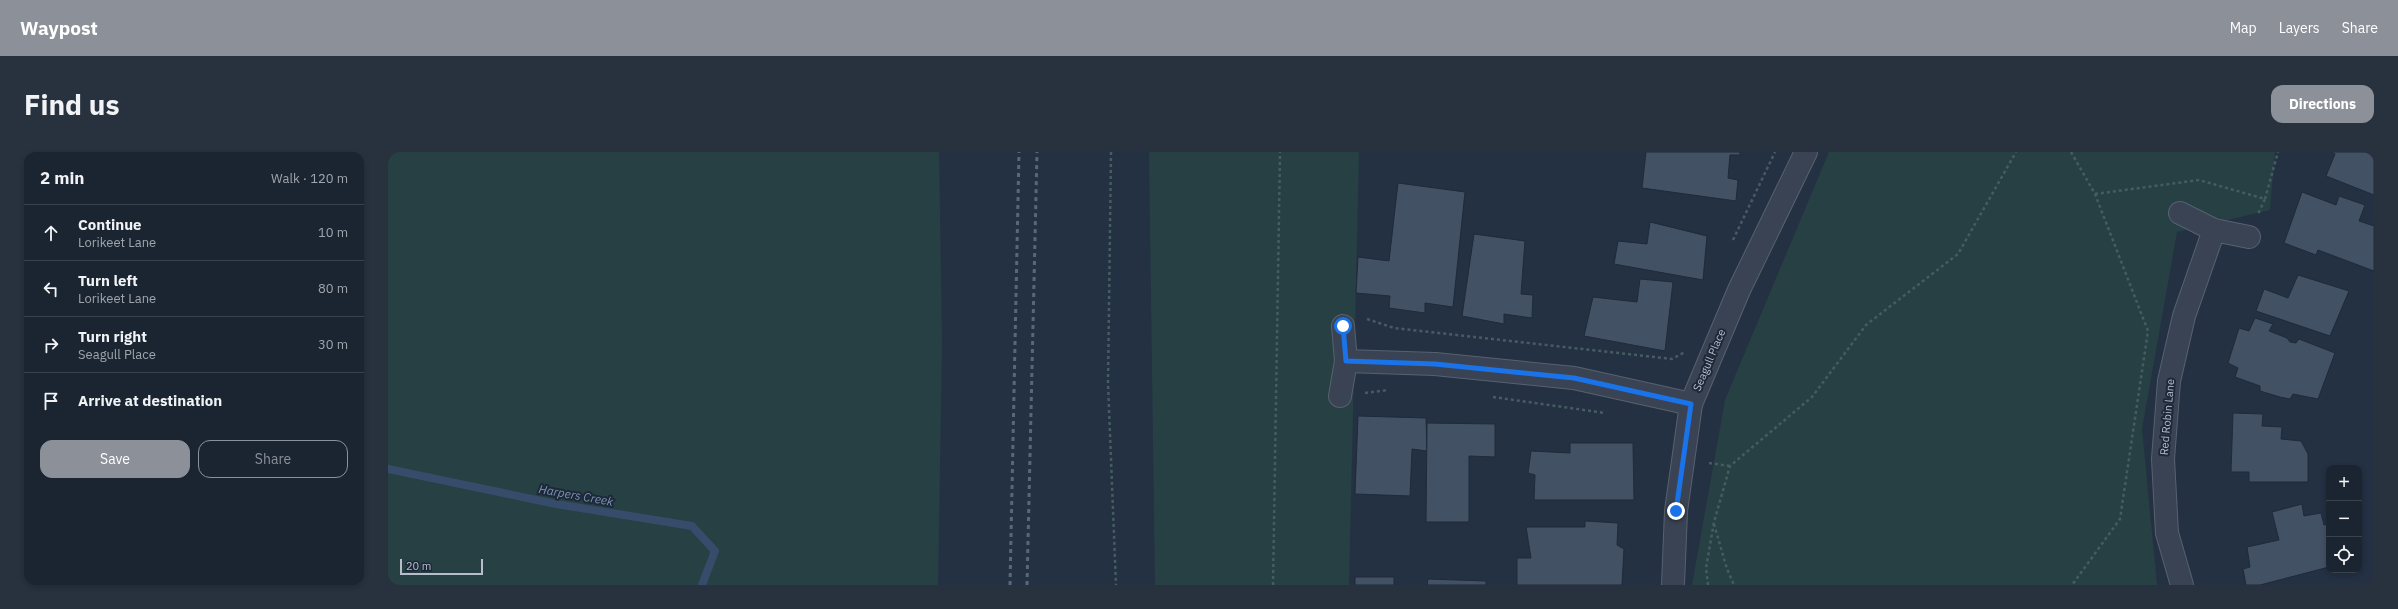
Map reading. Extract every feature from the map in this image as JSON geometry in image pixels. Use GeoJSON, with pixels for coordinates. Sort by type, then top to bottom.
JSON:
{"type":"FeatureCollection","features":[{"type":"Feature","properties":{"kind":"street","name":"Seagull Place"},"geometry":{"type":"LineString","coordinates":[[1673,585],[1676,511],[1691,404],[1739,290],[1806,152]]}},
{"type":"Feature","properties":{"kind":"street"},"geometry":{"type":"LineString","coordinates":[[2180,213],[2214,230],[2249,237]]}},
{"type":"Feature","properties":{"kind":"street","name":"Red Robin Lane"},"geometry":{"type":"LineString","coordinates":[[2182,585],[2167,533],[2163,459],[2169,381],[2184,316],[2214,230]]}},
{"type":"Feature","properties":{"kind":"street"},"geometry":{"type":"LineString","coordinates":[[1340,396],[1346,361],[1343,326]]}},
{"type":"Feature","properties":{"kind":"street"},"geometry":{"type":"LineString","coordinates":[[1346,361],[1435,364],[1574,378],[1691,404]]}},
{"type":"Feature","properties":{"kind":"path"},"geometry":{"type":"LineString","coordinates":[[1110,152],[1108,384],[1116,585]]}},
{"type":"Feature","properties":{"kind":"path"},"geometry":{"type":"LineString","coordinates":[[1273,585],[1280,152]]}},
{"type":"Feature","properties":{"kind":"path"},"geometry":{"type":"LineString","coordinates":[[1730,247],[1775,152]]}},
{"type":"Feature","properties":{"kind":"path"},"geometry":{"type":"LineString","coordinates":[[1708,585],[1706,568],[1714,522],[1730,466],[1812,397],[1866,326],[1958,254],[2016,152]]}},
{"type":"Feature","properties":{"kind":"path"},"geometry":{"type":"LineString","coordinates":[[2071,152],[2095,194],[2148,332],[2120,519],[2072,585]]}},
{"type":"Feature","properties":{"kind":"path"},"geometry":{"type":"LineString","coordinates":[[2265,199],[2278,152]]}},
{"type":"Feature","properties":{"kind":"path"},"geometry":{"type":"LineString","coordinates":[[1343,326],[1355,316],[1394,328],[1672,359],[1692,348]]}},
{"type":"Feature","properties":{"kind":"path"},"geometry":{"type":"LineString","coordinates":[[1340,396],[1396,389]]}},
{"type":"Feature","properties":{"kind":"path"},"geometry":{"type":"LineString","coordinates":[[1487,397],[1609,414]]}},
{"type":"Feature","properties":{"kind":"path"},"geometry":{"type":"LineString","coordinates":[[1714,522],[1727,570],[1734,585]]}},
{"type":"Feature","properties":{"kind":"green space"},"geometry":{"type":"Polygon","coordinates":[[[388,152],[939,152],[942,343],[938,585],[388,585],[388,152]]]}},
{"type":"Feature","properties":{"kind":"green space"},"geometry":{"type":"Polygon","coordinates":[[[1149,152],[1359,152],[1349,585],[1155,585],[1149,152]]]}},
{"type":"Feature","properties":{"kind":"green space"},"geometry":{"type":"Polygon","coordinates":[[[1829,152],[2275,152],[2270,210],[2177,232],[2142,429],[2157,585],[1692,585],[1725,400],[1829,152]]]}},
{"type":"Feature","properties":{"kind":"building"},"geometry":{"type":"Polygon","coordinates":[[[1646,152],[1740,152],[1740,155],[1730,155],[1728,178],[1738,180],[1736,201],[1642,188],[1646,152]]]}},
{"type":"Feature","properties":{"kind":"building"},"geometry":{"type":"Polygon","coordinates":[[[2331,152],[2374,152],[2374,195],[2326,176],[2335,154],[2331,152]]]}},
{"type":"Feature","properties":{"kind":"building"},"geometry":{"type":"Polygon","coordinates":[[[1398,183],[1465,192],[1453,307],[1425,303],[1425,313],[1389,308],[1390,296],[1356,293],[1358,257],[1389,261],[1398,183]]]}},
{"type":"Feature","properties":{"kind":"building"},"geometry":{"type":"Polygon","coordinates":[[[2302,192],[2336,205],[2339,196],[2365,205],[2359,221],[2374,226],[2374,271],[2318,250],[2316,255],[2284,243],[2302,192]]]}},
{"type":"Feature","properties":{"kind":"building"},"geometry":{"type":"Polygon","coordinates":[[[1650,222],[1707,236],[1703,280],[1614,264],[1618,241],[1647,244],[1650,222]]]}},
{"type":"Feature","properties":{"kind":"building"},"geometry":{"type":"Polygon","coordinates":[[[1474,234],[1525,241],[1521,294],[1533,295],[1532,318],[1504,314],[1504,324],[1462,316],[1474,234]]]}},
{"type":"Feature","properties":{"kind":"building"},"geometry":{"type":"Polygon","coordinates":[[[2298,275],[2349,291],[2330,336],[2256,311],[2264,289],[2288,298],[2298,275]]]}},
{"type":"Feature","properties":{"kind":"building"},"geometry":{"type":"Polygon","coordinates":[[[1640,279],[1673,282],[1665,351],[1584,336],[1593,297],[1637,302],[1640,279]]]}},
{"type":"Feature","properties":{"kind":"building"},"geometry":{"type":"Polygon","coordinates":[[[2255,318],[2273,324],[2269,331],[2287,338],[2290,342],[2296,343],[2299,339],[2335,353],[2318,399],[2293,394],[2290,399],[2280,397],[2260,391],[2260,386],[2235,377],[2238,368],[2228,363],[2239,328],[2249,331],[2255,318]]]}},
{"type":"Feature","properties":{"kind":"building"},"geometry":{"type":"Polygon","coordinates":[[[2233,413],[2263,414],[2262,426],[2282,427],[2281,439],[2301,441],[2308,454],[2308,482],[2249,482],[2249,472],[2231,472],[2233,413]]]}},
{"type":"Feature","properties":{"kind":"building"},"geometry":{"type":"Polygon","coordinates":[[[1358,416],[1426,418],[1427,451],[1412,449],[1410,496],[1355,494],[1358,416]]]}},
{"type":"Feature","properties":{"kind":"building"},"geometry":{"type":"Polygon","coordinates":[[[1427,423],[1495,424],[1495,457],[1469,456],[1469,522],[1426,522],[1427,423]]]}},
{"type":"Feature","properties":{"kind":"building"},"geometry":{"type":"Polygon","coordinates":[[[1570,443],[1633,443],[1634,500],[1534,500],[1535,475],[1528,473],[1531,451],[1570,453],[1570,443]]]}},
{"type":"Feature","properties":{"kind":"building"},"geometry":{"type":"Polygon","coordinates":[[[2302,504],[2304,516],[2321,513],[2324,525],[2326,525],[2326,568],[2260,585],[2246,585],[2243,569],[2250,567],[2247,547],[2279,540],[2272,512],[2302,504]]]}},
{"type":"Feature","properties":{"kind":"building"},"geometry":{"type":"Polygon","coordinates":[[[1585,521],[1618,523],[1617,545],[1624,549],[1622,585],[1517,585],[1517,558],[1531,558],[1526,527],[1585,527],[1585,521]]]}},
{"type":"Feature","properties":{"kind":"building"},"geometry":{"type":"Polygon","coordinates":[[[1355,577],[1394,577],[1394,585],[1355,585],[1355,577]]]}},
{"type":"Feature","properties":{"kind":"building"},"geometry":{"type":"Polygon","coordinates":[[[1428,579],[1486,581],[1486,585],[1427,585],[1428,579]]]}},
{"type":"Feature","properties":{"kind":"waterway","name":"Harpers Creek"},"geometry":{"type":"LineString","coordinates":[[388,469],[556,504],[692,526],[715,551],[702,585]]}},
{"type":"Feature","properties":{"kind":"railway"},"geometry":{"type":"LineString","coordinates":[[1010,585],[1019,152]]}},
{"type":"Feature","properties":{"kind":"railway"},"geometry":{"type":"LineString","coordinates":[[1027,585],[1037,152]]}},
{"type":"Feature","properties":{"kind":"route"},"geometry":{"type":"LineString","coordinates":[[1343,326],[1346,361],[1435,364],[1574,378],[1691,404],[1676,511]]}}]}
